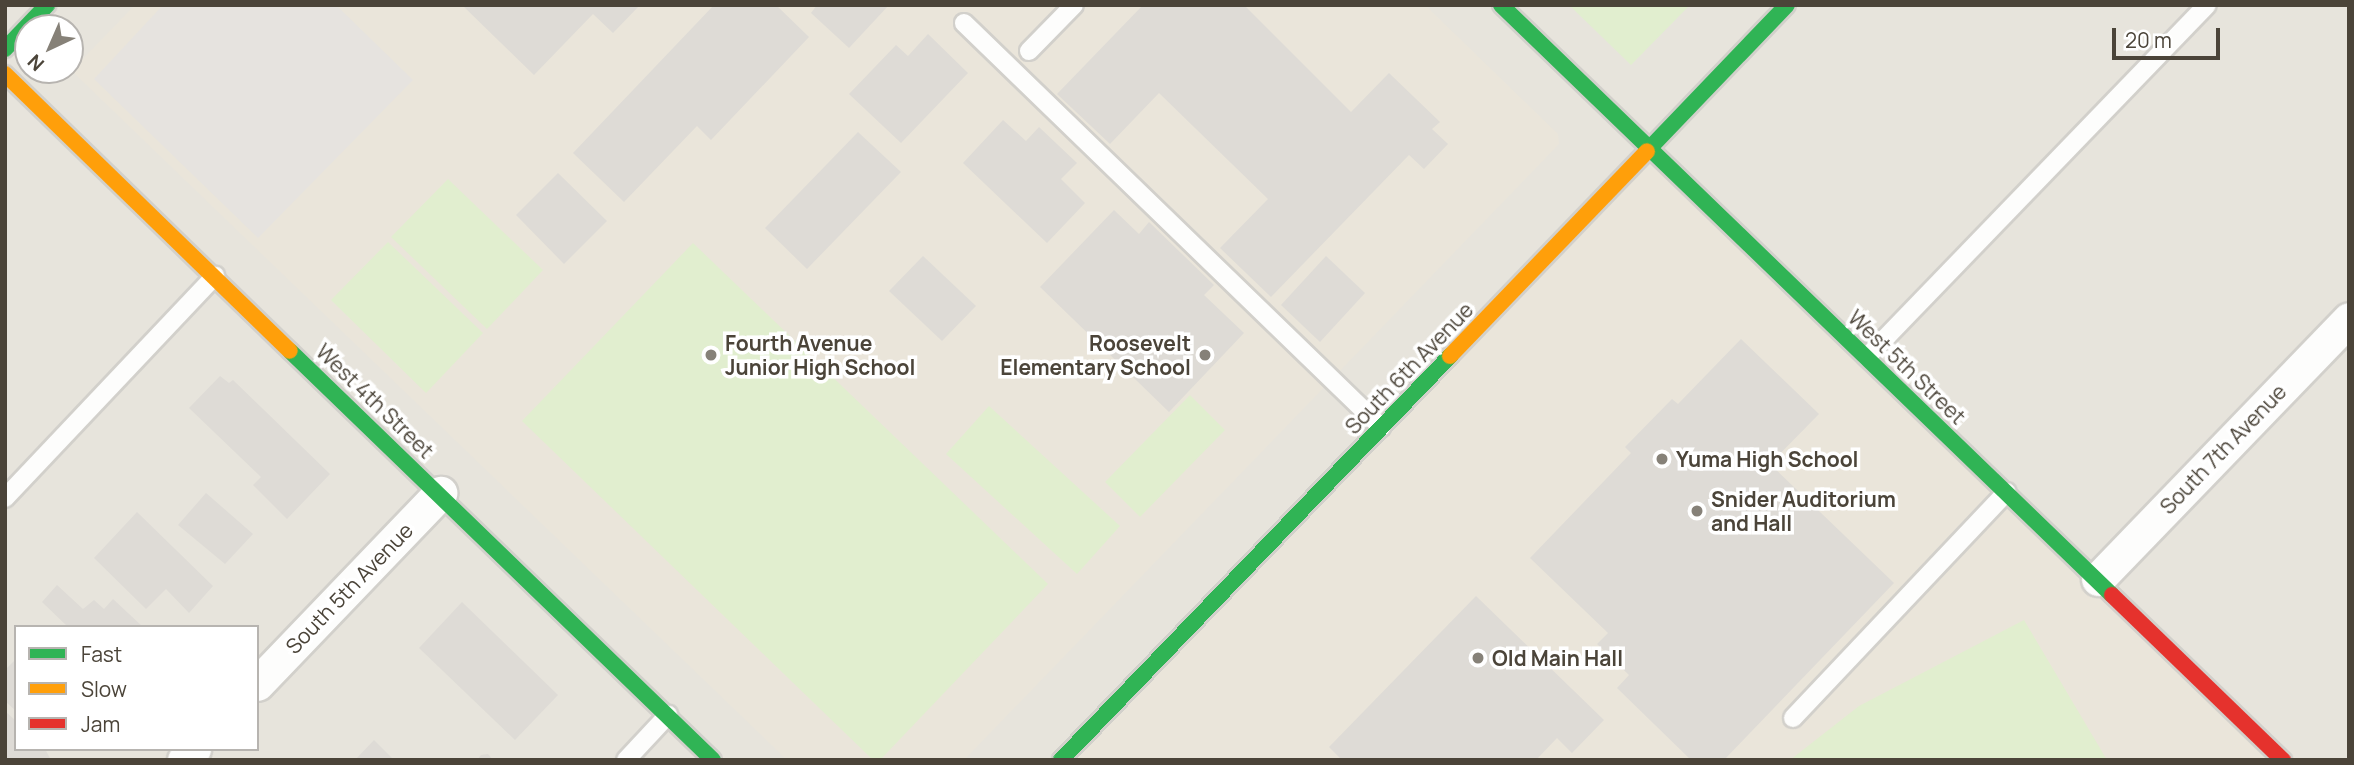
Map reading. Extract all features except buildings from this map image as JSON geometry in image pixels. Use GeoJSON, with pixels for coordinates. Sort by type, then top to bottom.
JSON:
{"type":"FeatureCollection","features":[{"type":"Feature","properties":{"kind":"street"},"geometry":{"type":"LineString","coordinates":[[5,49],[47,5]]}},
{"type":"Feature","properties":{"kind":"street","name":"West 5th Street"},"geometry":{"type":"LineString","coordinates":[[1501,5],[2283,760]]}},
{"type":"Feature","properties":{"kind":"street","name":"South 6th Avenue"},"geometry":{"type":"LineString","coordinates":[[1061,760],[1787,5]]}},
{"type":"Feature","properties":{"kind":"street","name":"West 4th Street"},"geometry":{"type":"LineString","coordinates":[[5,74],[713,760]]}},
{"type":"Feature","properties":{"kind":"street","name":"South 7th Avenue"},"geometry":{"type":"LineString","coordinates":[[2098,579],[2349,319]]}},
{"type":"Feature","properties":{"kind":"street","name":"South 5th Avenue"},"geometry":{"type":"LineString","coordinates":[[259,682],[440,493]]}},
{"type":"Feature","properties":{"kind":"lane"},"geometry":{"type":"LineString","coordinates":[[1029,51],[1074,5]]}},
{"type":"Feature","properties":{"kind":"lane"},"geometry":{"type":"LineString","coordinates":[[1867,357],[2207,5]]}},
{"type":"Feature","properties":{"kind":"lane"},"geometry":{"type":"LineString","coordinates":[[964,23],[1381,427]]}},
{"type":"Feature","properties":{"kind":"lane"},"geometry":{"type":"LineString","coordinates":[[5,498],[215,276]]}},
{"type":"Feature","properties":{"kind":"lane"},"geometry":{"type":"LineString","coordinates":[[1793,718],[2007,492]]}},
{"type":"Feature","properties":{"kind":"lane"},"geometry":{"type":"LineString","coordinates":[[626,760],[668,715]]}},
{"type":"Feature","properties":{"kind":"shaded area"},"geometry":{"type":"Polygon","coordinates":[[[5,5],[2349,5],[2349,760],[5,760],[5,5]]]}},
{"type":"Feature","properties":{"kind":"shaded area","name":"Fourth Avenue Junior High School"},"geometry":{"type":"Polygon","coordinates":[[[135,5],[1425,5],[1558,134],[1559,144],[964,760],[787,760],[84,83],[84,58],[135,5]]]}},
{"type":"Feature","properties":{"kind":"shaded area"},"geometry":{"type":"Polygon","coordinates":[[[163,5],[336,5],[413,80],[258,238],[94,79],[163,5]]]}},
{"type":"Feature","properties":{"kind":"shaded area","name":"Yuma High School"},"geometry":{"type":"Polygon","coordinates":[[[1649,149],[2285,760],[1061,760],[1649,149]]]}},
{"type":"Feature","properties":{"kind":"green space"},"geometry":{"type":"Polygon","coordinates":[[[1569,5],[1690,5],[1631,65],[1569,5]]]}},
{"type":"Feature","properties":{"kind":"green space"},"geometry":{"type":"Polygon","coordinates":[[[448,179],[543,270],[487,329],[391,237],[448,179]]]}},
{"type":"Feature","properties":{"kind":"green space"},"geometry":{"type":"Polygon","coordinates":[[[388,242],[483,333],[426,393],[331,300],[388,242]]]}},
{"type":"Feature","properties":{"kind":"green space"},"geometry":{"type":"Polygon","coordinates":[[[693,243],[1048,584],[880,760],[873,760],[522,421],[693,243]]]}},
{"type":"Feature","properties":{"kind":"green space"},"geometry":{"type":"Polygon","coordinates":[[[1190,395],[1225,430],[1140,517],[1105,482],[1190,395]]]}},
{"type":"Feature","properties":{"kind":"green space"},"geometry":{"type":"Polygon","coordinates":[[[989,406],[1120,526],[1077,574],[946,454],[989,406]]]}},
{"type":"Feature","properties":{"kind":"green space"},"geometry":{"type":"Polygon","coordinates":[[[2024,620],[2107,760],[1790,760],[1859,706],[2024,620]]]}},
{"type":"Feature","properties":{"kind":"traffic: fast"},"geometry":{"type":"LineString","coordinates":[[5,49],[47,5]]}},
{"type":"Feature","properties":{"kind":"traffic: fast"},"geometry":{"type":"LineString","coordinates":[[1501,5],[2112,595]]}},
{"type":"Feature","properties":{"kind":"traffic: fast"},"geometry":{"type":"LineString","coordinates":[[1647,151],[1787,5]]}},
{"type":"Feature","properties":{"kind":"traffic: fast"},"geometry":{"type":"LineString","coordinates":[[290,351],[713,760]]}},
{"type":"Feature","properties":{"kind":"traffic: fast"},"geometry":{"type":"LineString","coordinates":[[1061,760],[1450,356]]}},
{"type":"Feature","properties":{"kind":"traffic: slow"},"geometry":{"type":"LineString","coordinates":[[5,74],[290,351]]}},
{"type":"Feature","properties":{"kind":"traffic: slow"},"geometry":{"type":"LineString","coordinates":[[1450,356],[1647,151]]}},
{"type":"Feature","properties":{"kind":"traffic: jam"},"geometry":{"type":"LineString","coordinates":[[2112,595],[2283,760]]}},
{"type":"Feature","properties":{"kind":"place","name":"Fourth Avenue Junior High School"},"geometry":{"type":"Point","coordinates":[711,355]}},
{"type":"Feature","properties":{"kind":"place","name":"Roosevelt Elementary School"},"geometry":{"type":"Point","coordinates":[1205,355]}},
{"type":"Feature","properties":{"kind":"place","name":"Yuma High School"},"geometry":{"type":"Point","coordinates":[1662,459]}},
{"type":"Feature","properties":{"kind":"place","name":"Snider Auditorium and Hall"},"geometry":{"type":"Point","coordinates":[1697,511]}},
{"type":"Feature","properties":{"kind":"place","name":"Old Main Hall"},"geometry":{"type":"Point","coordinates":[1478,658]}}]}
